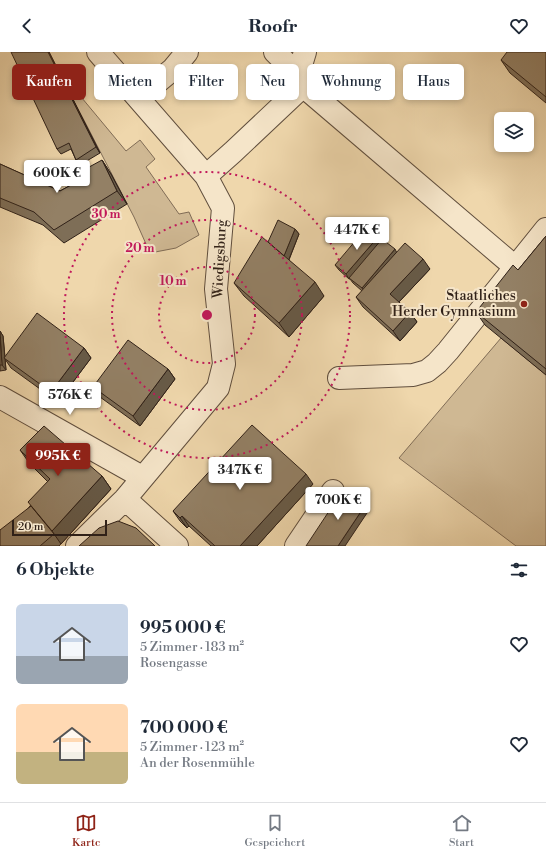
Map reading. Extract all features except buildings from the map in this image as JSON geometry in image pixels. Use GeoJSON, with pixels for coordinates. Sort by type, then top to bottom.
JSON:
{"type":"FeatureCollection","features":[{"type":"Feature","properties":{"kind":"street","name":"Wiedigsburg"},"geometry":{"type":"LineString","coordinates":[[98,52],[108,64]]}},
{"type":"Feature","properties":{"kind":"street"},"geometry":{"type":"LineString","coordinates":[[166,75],[173,69],[187,52]]}},
{"type":"Feature","properties":{"kind":"street"},"geometry":{"type":"LineString","coordinates":[[275,52],[301,81],[514,267]]}},
{"type":"Feature","properties":{"kind":"street"},"geometry":{"type":"LineString","coordinates":[[206,176],[233,152],[301,81],[305,52]]}},
{"type":"Feature","properties":{"kind":"street","name":"Wiedigsburg"},"geometry":{"type":"LineString","coordinates":[[77,546],[125,499],[218,388],[224,364],[216,288],[223,208],[206,176],[140,100]]}},
{"type":"Feature","properties":{"kind":"street"},"geometry":{"type":"LineString","coordinates":[[339,378],[413,375],[427,371],[448,351],[546,229]]}},
{"type":"Feature","properties":{"kind":"street"},"geometry":{"type":"LineString","coordinates":[[0,397],[142,477]]}},
{"type":"Feature","properties":{"kind":"street"},"geometry":{"type":"LineString","coordinates":[[296,546],[332,491]]}},
{"type":"Feature","properties":{"kind":"street"},"geometry":{"type":"LineString","coordinates":[[125,499],[177,546]]}},
{"type":"Feature","properties":{"kind":"shaded area"},"geometry":{"type":"Polygon","coordinates":[[[74,100],[84,100],[126,151],[140,140],[155,159],[146,167],[179,214],[189,212],[199,235],[176,248],[150,253],[134,217],[74,100]]]}},
{"type":"Feature","properties":{"kind":"shaded area"},"geometry":{"type":"Polygon","coordinates":[[[501,338],[546,375],[546,546],[516,546],[399,458],[501,338]]]}},
{"type":"Feature","properties":{"kind":"place","name":"Staatliches Herder Gymnasium"},"geometry":{"type":"Point","coordinates":[524,304]}}]}
